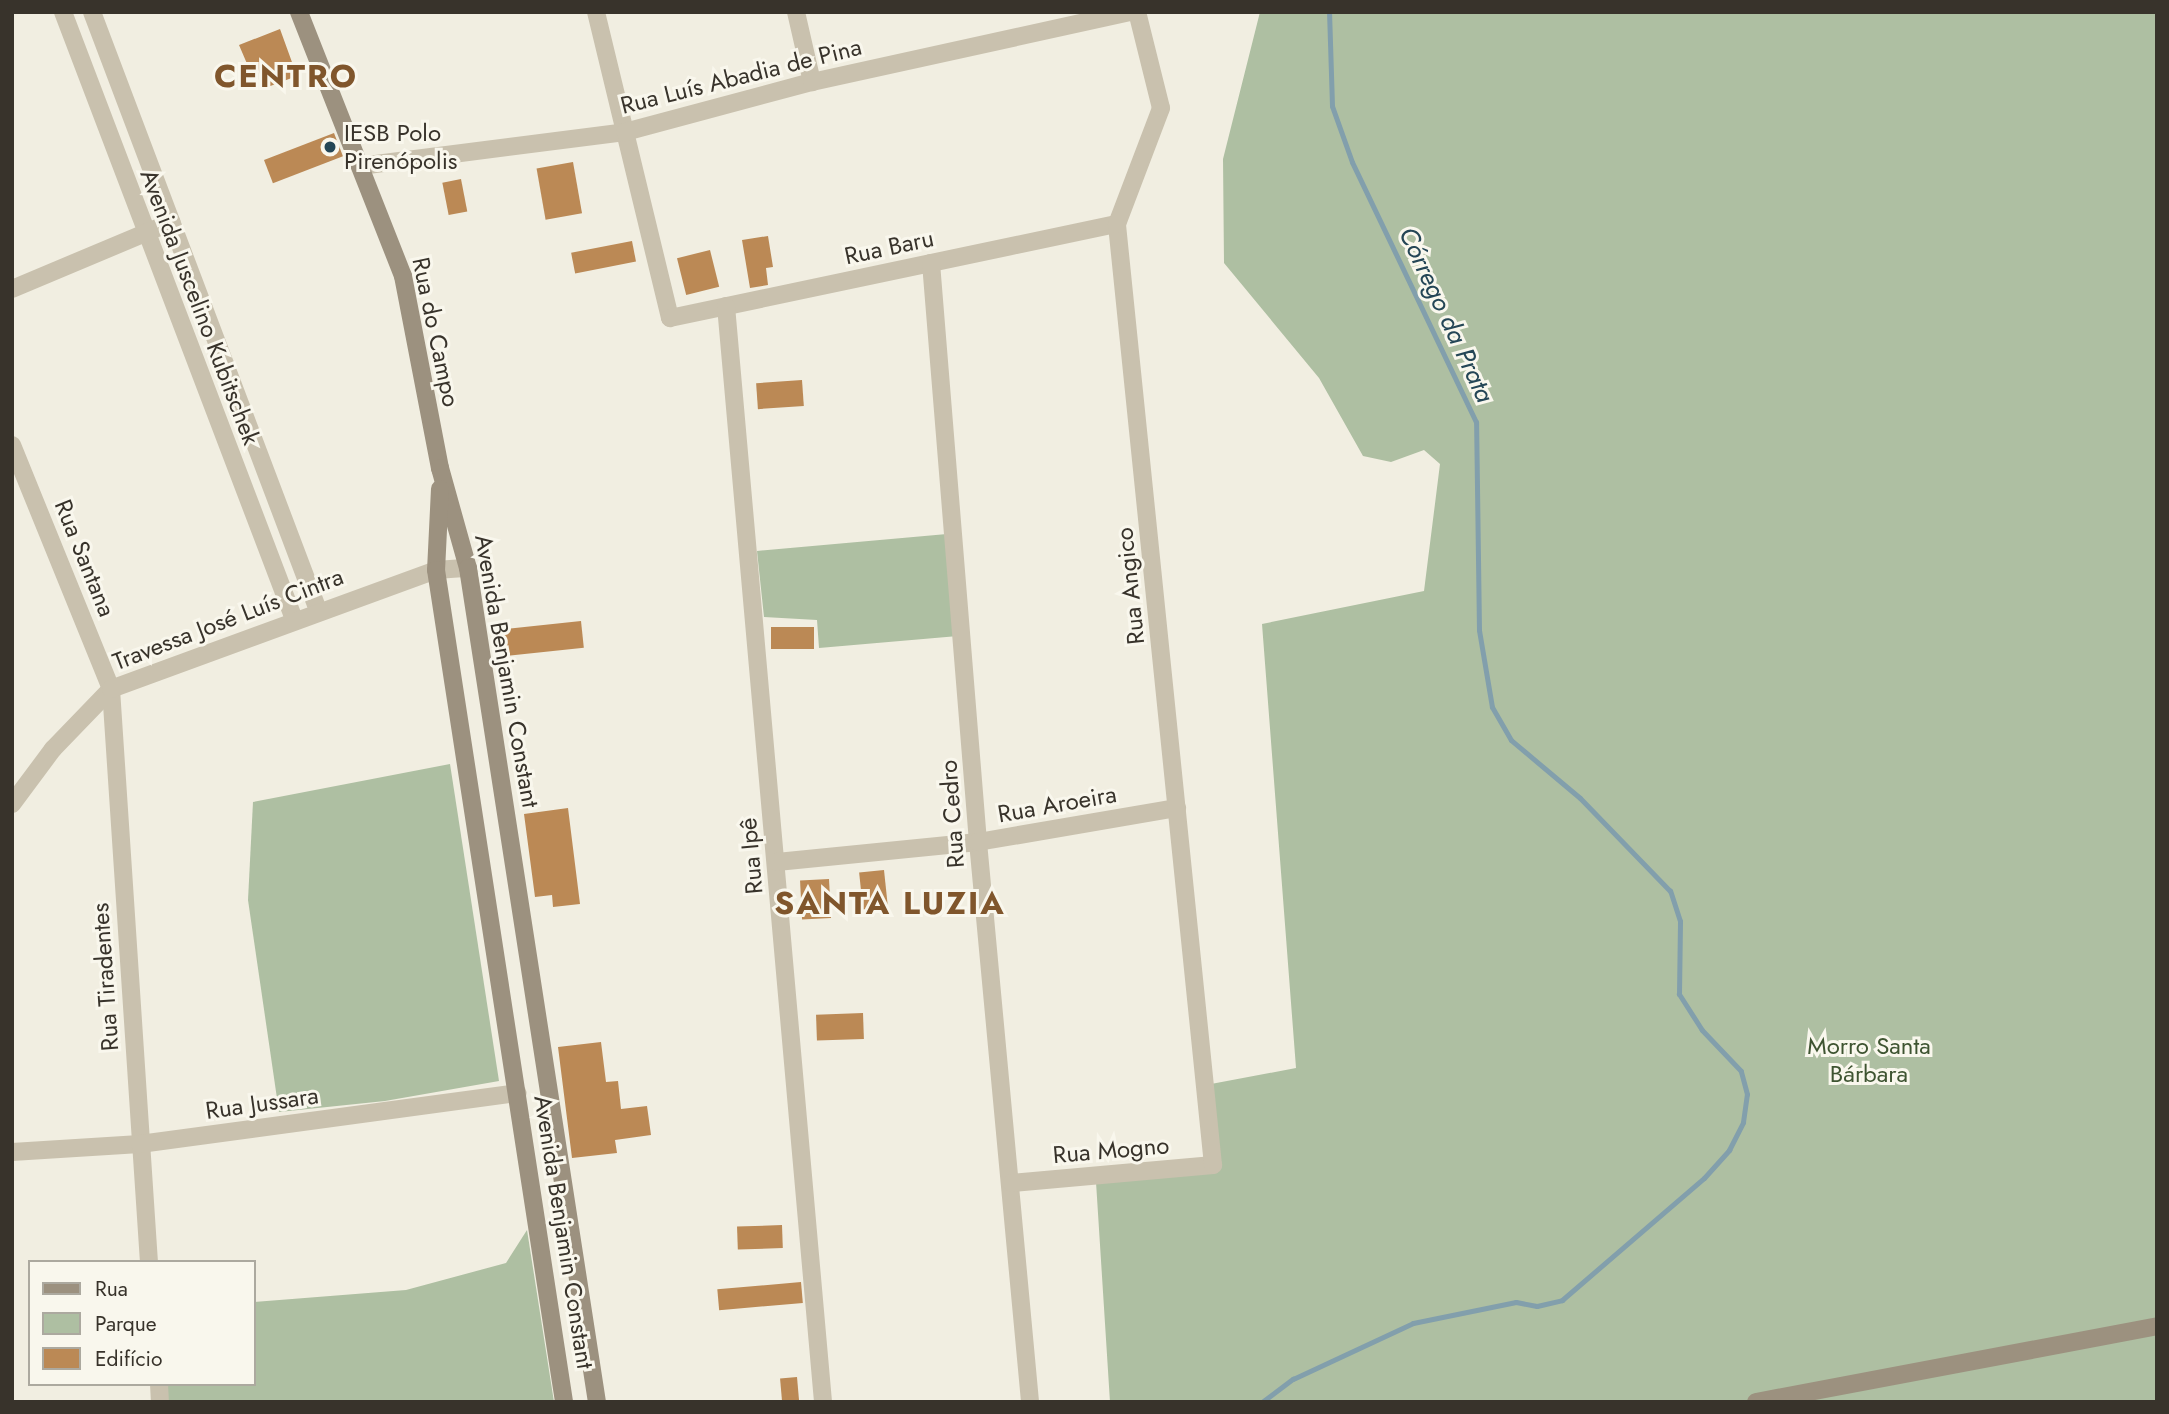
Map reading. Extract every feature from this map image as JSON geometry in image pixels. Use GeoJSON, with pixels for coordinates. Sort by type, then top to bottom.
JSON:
{"type":"FeatureCollection","features":[{"type":"Feature","properties":{"kind":"street","name":"Avenida Juscelino Kubitschek"},"geometry":{"type":"LineString","coordinates":[[63,12],[294,619]]}},
{"type":"Feature","properties":{"kind":"street","name":"Avenida Juscelino Kubitschek"},"geometry":{"type":"LineString","coordinates":[[92,12],[318,610]]}},
{"type":"Feature","properties":{"kind":"street","name":"Rua do Campo"},"geometry":{"type":"LineString","coordinates":[[299,12],[403,276],[440,468]]}},
{"type":"Feature","properties":{"kind":"street"},"geometry":{"type":"LineString","coordinates":[[596,12],[625,132]]}},
{"type":"Feature","properties":{"kind":"street"},"geometry":{"type":"LineString","coordinates":[[796,12],[812,82]]}},
{"type":"Feature","properties":{"kind":"street","name":"Rua Luís Abadia de Pina"},"geometry":{"type":"LineString","coordinates":[[360,166],[625,132],[812,82],[1131,12]]}},
{"type":"Feature","properties":{"kind":"street","name":"Rua Angico"},"geometry":{"type":"LineString","coordinates":[[1137,12],[1161,108],[1117,224],[1213,1165]]}},
{"type":"Feature","properties":{"kind":"street","name":"Rua Baru"},"geometry":{"type":"LineString","coordinates":[[625,132],[670,318],[1117,224]]}},
{"type":"Feature","properties":{"kind":"street"},"geometry":{"type":"LineString","coordinates":[[12,289],[171,222]]}},
{"type":"Feature","properties":{"kind":"street","name":"Rua Cedro"},"geometry":{"type":"LineString","coordinates":[[931,263],[978,842],[1012,1183],[1030,1402]]}},
{"type":"Feature","properties":{"kind":"street","name":"Rua Ipê"},"geometry":{"type":"LineString","coordinates":[[726,306],[823,1402]]}},
{"type":"Feature","properties":{"kind":"street"},"geometry":{"type":"LineString","coordinates":[[197,369],[223,359]]}},
{"type":"Feature","properties":{"kind":"street","name":"Rua Santana"},"geometry":{"type":"LineString","coordinates":[[12,445],[111,689]]}},
{"type":"Feature","properties":{"kind":"street","name":"Avenida Benjamin Constant"},"geometry":{"type":"LineString","coordinates":[[440,468],[468,568],[515,858],[597,1402]]}},
{"type":"Feature","properties":{"kind":"street","name":"Avenida Benjamin Constant"},"geometry":{"type":"LineString","coordinates":[[440,468],[436,570],[564,1402]]}},
{"type":"Feature","properties":{"kind":"street","name":"Travessa José Luís Cintra"},"geometry":{"type":"LineString","coordinates":[[12,804],[53,750],[111,689],[318,610],[436,570],[468,568]]}},
{"type":"Feature","properties":{"kind":"street","name":"Rua Tiradentes"},"geometry":{"type":"LineString","coordinates":[[111,689],[149,1260]]}},
{"type":"Feature","properties":{"kind":"street","name":"Rua Aroeira"},"geometry":{"type":"LineString","coordinates":[[777,862],[978,842],[1177,808]]}},
{"type":"Feature","properties":{"kind":"street"},"geometry":{"type":"LineString","coordinates":[[482,863],[515,858]]}},
{"type":"Feature","properties":{"kind":"street","name":"Rua Jussara"},"geometry":{"type":"LineString","coordinates":[[12,1152],[140,1144],[518,1093]]}},
{"type":"Feature","properties":{"kind":"street","name":"Rua Mogno"},"geometry":{"type":"LineString","coordinates":[[1012,1183],[1213,1165]]}},
{"type":"Feature","properties":{"kind":"street"},"geometry":{"type":"LineString","coordinates":[[1756,1402],[2157,1326]]}},
{"type":"Feature","properties":{"kind":"green space","name":"Morro Santa Bárbara"},"geometry":{"type":"Polygon","coordinates":[[[1260,12],[2157,12],[2157,1402],[1110,1402],[1096,1182],[1219,1167],[1211,1084],[1296,1068],[1262,624],[1424,591],[1440,464],[1424,450],[1391,462],[1363,456],[1319,378],[1224,263],[1223,159],[1260,12]]]}},
{"type":"Feature","properties":{"kind":"green space"},"geometry":{"type":"Polygon","coordinates":[[[947,534],[958,636],[819,648],[817,620],[764,617],[757,551],[947,534]]]}},
{"type":"Feature","properties":{"kind":"green space"},"geometry":{"type":"Polygon","coordinates":[[[450,764],[499,1081],[385,1101],[279,1112],[248,900],[253,802],[450,764]]]}},
{"type":"Feature","properties":{"kind":"green space"},"geometry":{"type":"Polygon","coordinates":[[[527,1230],[554,1402],[168,1402],[166,1386],[256,1386],[256,1302],[406,1290],[506,1263],[527,1230]]]}},
{"type":"Feature","properties":{"kind":"building"},"geometry":{"type":"Polygon","coordinates":[[[280,29],[297,76],[265,88],[256,63],[248,66],[239,45],[280,29]]]}},
{"type":"Feature","properties":{"kind":"building"},"geometry":{"type":"Polygon","coordinates":[[[334,133],[343,156],[273,183],[264,160],[334,133]]]}},
{"type":"Feature","properties":{"kind":"building"},"geometry":{"type":"Polygon","coordinates":[[[573,162],[582,213],[546,220],[537,168],[573,162]]]}},
{"type":"Feature","properties":{"kind":"building"},"geometry":{"type":"Polygon","coordinates":[[[461,179],[467,211],[449,215],[442,183],[461,179]]]}},
{"type":"Feature","properties":{"kind":"building"},"geometry":{"type":"Polygon","coordinates":[[[768,236],[773,267],[766,268],[768,285],[750,288],[742,240],[768,236]]]}},
{"type":"Feature","properties":{"kind":"building"},"geometry":{"type":"Polygon","coordinates":[[[632,241],[636,262],[575,273],[571,253],[632,241]]]}},
{"type":"Feature","properties":{"kind":"building"},"geometry":{"type":"Polygon","coordinates":[[[710,250],[719,287],[686,295],[677,258],[710,250]]]}},
{"type":"Feature","properties":{"kind":"building"},"geometry":{"type":"Polygon","coordinates":[[[802,380],[804,406],[758,409],[756,383],[802,380]]]}},
{"type":"Feature","properties":{"kind":"building"},"geometry":{"type":"Polygon","coordinates":[[[581,621],[584,648],[499,657],[496,630],[581,621]]]}},
{"type":"Feature","properties":{"kind":"building"},"geometry":{"type":"Polygon","coordinates":[[[771,627],[814,627],[814,649],[771,649],[771,627]]]}},
{"type":"Feature","properties":{"kind":"building"},"geometry":{"type":"Polygon","coordinates":[[[568,808],[580,904],[553,907],[552,895],[535,897],[524,814],[568,808]]]}},
{"type":"Feature","properties":{"kind":"building"},"geometry":{"type":"Polygon","coordinates":[[[884,870],[888,907],[863,909],[859,873],[884,870]]]}},
{"type":"Feature","properties":{"kind":"building"},"geometry":{"type":"Polygon","coordinates":[[[829,879],[831,918],[802,919],[800,881],[829,879]]]}},
{"type":"Feature","properties":{"kind":"building"},"geometry":{"type":"Polygon","coordinates":[[[863,1013],[864,1039],[817,1041],[816,1015],[863,1013]]]}},
{"type":"Feature","properties":{"kind":"building"},"geometry":{"type":"Polygon","coordinates":[[[601,1042],[606,1082],[618,1081],[621,1109],[647,1106],[651,1135],[615,1140],[617,1153],[572,1158],[558,1047],[601,1042]]]}},
{"type":"Feature","properties":{"kind":"building"},"geometry":{"type":"Polygon","coordinates":[[[782,1225],[783,1248],[738,1250],[737,1227],[782,1225]]]}},
{"type":"Feature","properties":{"kind":"building"},"geometry":{"type":"Polygon","coordinates":[[[801,1282],[803,1303],[719,1310],[717,1289],[801,1282]]]}},
{"type":"Feature","properties":{"kind":"building"},"geometry":{"type":"Polygon","coordinates":[[[797,1377],[799,1402],[782,1402],[780,1378],[797,1377]]]}},
{"type":"Feature","properties":{"kind":"waterway","name":"Córrego da Prata"},"geometry":{"type":"LineString","coordinates":[[1262,1402],[1293,1379],[1413,1323],[1516,1302],[1537,1306],[1562,1300],[1704,1178],[1729,1150],[1743,1122],[1747,1094],[1741,1071],[1702,1030],[1679,994],[1680,921],[1670,891],[1580,798],[1511,740],[1492,707],[1479,630],[1476,422],[1352,162],[1332,106],[1329,12]]}},
{"type":"Feature","properties":{"kind":"place","name":"IESB Polo Pirenópolis"},"geometry":{"type":"Point","coordinates":[330,147]}},
{"type":"Feature","properties":{"kind":"district","name":"CENTRO"},"geometry":{"type":"Point","coordinates":[286,76]}},
{"type":"Feature","properties":{"kind":"district","name":"SANTA LUZIA"},"geometry":{"type":"Point","coordinates":[890,903]}}]}
